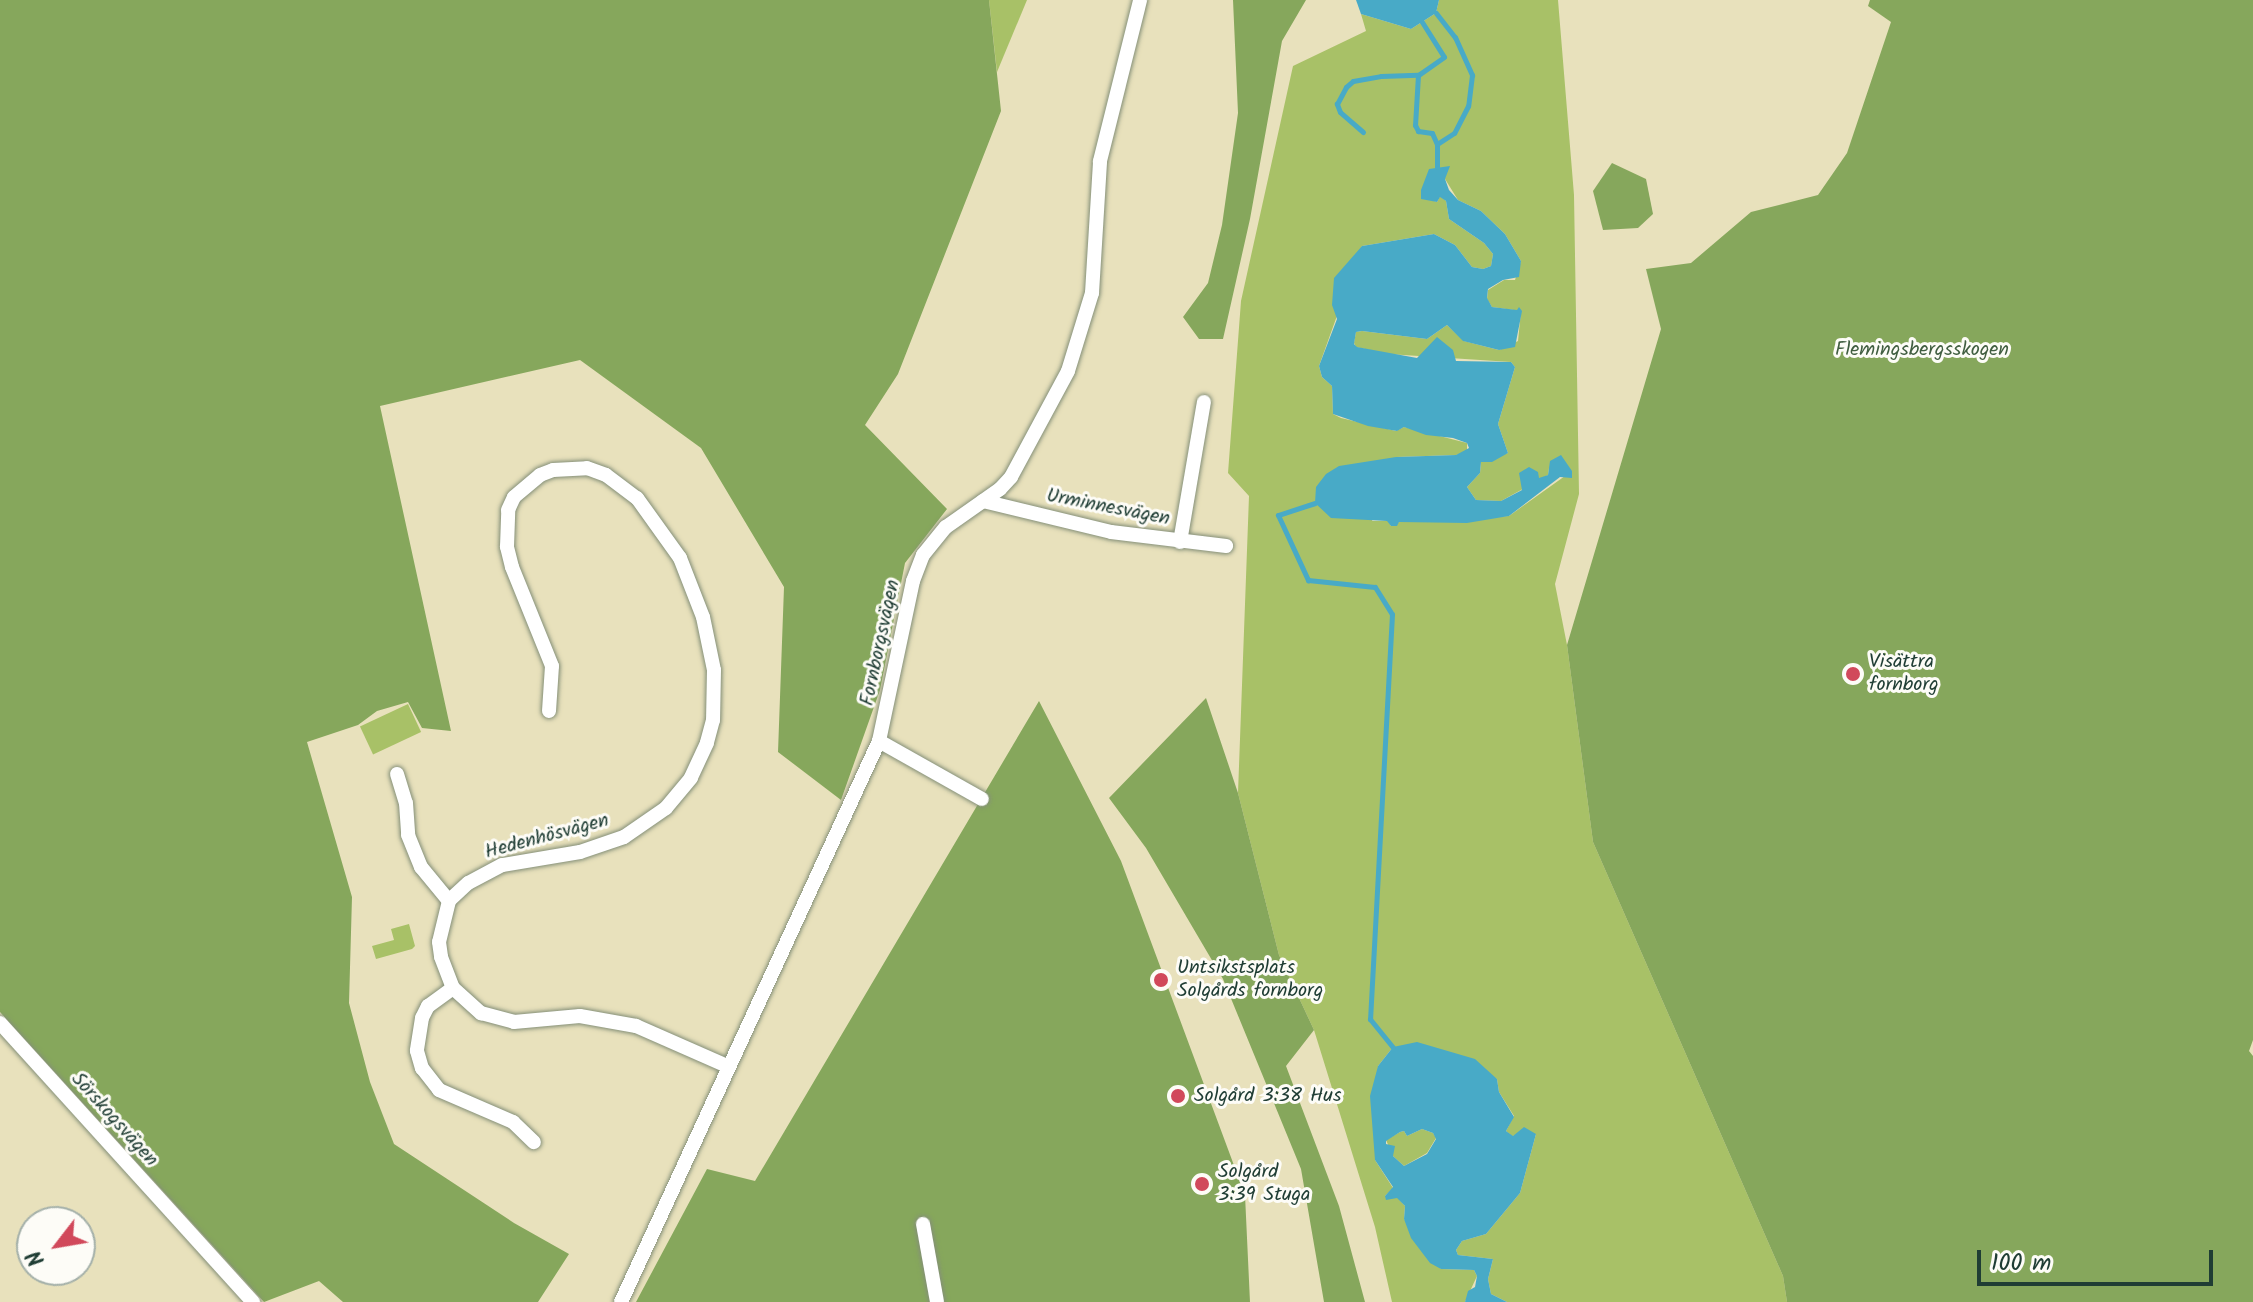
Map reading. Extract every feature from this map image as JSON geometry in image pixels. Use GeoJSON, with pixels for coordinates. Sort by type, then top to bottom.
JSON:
{"type":"FeatureCollection","features":[{"type":"Feature","properties":{"kind":"street","name":"Fornborgsvägen"},"geometry":{"type":"LineString","coordinates":[[621,1302],[879,741],[913,581],[923,555],[946,527],[1000,489],[1017,466],[1077,347],[1092,293],[1100,161],[1140,0]]}},
{"type":"Feature","properties":{"kind":"street"},"geometry":{"type":"LineString","coordinates":[[1180,542],[1204,402]]}},
{"type":"Feature","properties":{"kind":"street","name":"Hedenhösvägen"},"geometry":{"type":"LineString","coordinates":[[449,901],[468,883],[502,865],[580,852],[624,837],[666,808],[691,778],[707,743],[713,720],[714,670],[703,617],[685,568],[666,533],[637,498],[606,475],[587,468],[553,470],[540,475],[514,497],[508,510],[507,547],[512,567],[552,666],[549,711]]}},
{"type":"Feature","properties":{"kind":"street","name":"Urminnesvägen"},"geometry":{"type":"LineString","coordinates":[[983,501],[1111,532],[1226,546]]}},
{"type":"Feature","properties":{"kind":"street"},"geometry":{"type":"LineString","coordinates":[[879,741],[982,799]]}},
{"type":"Feature","properties":{"kind":"street"},"geometry":{"type":"LineString","coordinates":[[397,774],[421,867],[449,901],[439,942],[453,988],[481,1013],[514,1022],[580,1016],[636,1026],[727,1066]]}},
{"type":"Feature","properties":{"kind":"street"},"geometry":{"type":"LineString","coordinates":[[453,988],[428,1006],[422,1018],[417,1051],[422,1068],[439,1090],[513,1122],[534,1142]]}},
{"type":"Feature","properties":{"kind":"street","name":"Sörskogsvägen"},"geometry":{"type":"LineString","coordinates":[[0,1023],[197,1244],[253,1302]]}},
{"type":"Feature","properties":{"kind":"street"},"geometry":{"type":"LineString","coordinates":[[923,1224],[937,1302]]}},
{"type":"Feature","properties":{"kind":"green space"},"geometry":{"type":"Polygon","coordinates":[[[0,0],[989,0],[1001,111],[898,374],[865,425],[947,509],[905,563],[880,690],[841,800],[778,752],[784,587],[701,448],[580,360],[380,406],[451,731],[422,728],[408,702],[377,711],[358,725],[307,742],[352,897],[349,1003],[370,1082],[394,1144],[514,1223],[569,1254],[538,1302],[343,1302],[319,1281],[264,1302],[0,1012],[0,0]]]}},
{"type":"Feature","properties":{"kind":"green space"},"geometry":{"type":"Polygon","coordinates":[[[989,0],[1027,0],[997,72],[989,0]]]}},
{"type":"Feature","properties":{"kind":"green space"},"geometry":{"type":"Polygon","coordinates":[[[1233,0],[1306,0],[1282,41],[1250,219],[1223,339],[1199,339],[1183,317],[1208,283],[1222,225],[1238,113],[1233,0]]]}},
{"type":"Feature","properties":{"kind":"green space"},"geometry":{"type":"Polygon","coordinates":[[[1439,0],[1558,0],[1574,195],[1579,494],[1555,584],[1567,645],[1593,842],[1783,1276],[1787,1302],[1507,1302],[1491,1294],[1488,1279],[1493,1259],[1458,1255],[1456,1250],[1462,1241],[1486,1234],[1520,1193],[1536,1134],[1512,1136],[1506,1131],[1514,1116],[1499,1092],[1497,1079],[1393,1047],[1378,1066],[1375,1160],[1393,1188],[1385,1196],[1397,1197],[1405,1206],[1404,1219],[1441,1269],[1474,1270],[1477,1276],[1465,1302],[1392,1302],[1375,1227],[1314,1030],[1279,955],[1238,793],[1249,496],[1228,473],[1241,301],[1293,66],[1366,31],[1361,14],[1411,29],[1436,13],[1439,0]],[[1445,179],[1428,199],[1437,202],[1440,196],[1446,201],[1449,219],[1484,243],[1493,254],[1491,266],[1483,269],[1472,267],[1455,245],[1434,234],[1362,246],[1319,366],[1322,377],[1332,386],[1333,414],[1396,431],[1404,427],[1467,443],[1467,453],[1396,457],[1372,521],[1388,521],[1391,526],[1399,522],[1509,516],[1572,471],[1549,468],[1548,475],[1501,501],[1476,500],[1467,487],[1480,473],[1481,462],[1508,453],[1498,424],[1515,367],[1511,362],[1388,354],[1356,347],[1354,343],[1356,332],[1427,339],[1447,325],[1464,341],[1499,350],[1518,341],[1521,311],[1492,307],[1487,299],[1488,290],[1504,280],[1515,280],[1521,261],[1505,234],[1481,211],[1458,200],[1445,179]]]}},
{"type":"Feature","properties":{"kind":"green space","name":"Flemingsbergsskogen"},"geometry":{"type":"Polygon","coordinates":[[[1870,0],[2253,0],[2253,1040],[2249,1051],[2253,1056],[2253,1302],[1787,1302],[1783,1276],[1593,842],[1567,645],[1661,329],[1646,269],[1691,263],[1751,212],[1818,195],[1847,153],[1891,22],[1868,6],[1870,0]]]}},
{"type":"Feature","properties":{"kind":"green space"},"geometry":{"type":"Polygon","coordinates":[[[1612,163],[1646,179],[1653,214],[1638,228],[1603,230],[1593,191],[1612,163]]]}},
{"type":"Feature","properties":{"kind":"green space"},"geometry":{"type":"Polygon","coordinates":[[[1206,698],[1238,793],[1279,955],[1314,1030],[1286,1066],[1339,1206],[1365,1302],[1324,1302],[1301,1169],[1223,979],[1146,848],[1109,798],[1206,698]]]}},
{"type":"Feature","properties":{"kind":"green space"},"geometry":{"type":"Polygon","coordinates":[[[1039,701],[1121,861],[1245,1195],[1250,1302],[636,1302],[707,1169],[755,1181],[1039,701]]]}},
{"type":"Feature","properties":{"kind":"green space"},"geometry":{"type":"Polygon","coordinates":[[[408,704],[421,732],[373,754],[360,726],[408,704]]]}},
{"type":"Feature","properties":{"kind":"green space"},"geometry":{"type":"Polygon","coordinates":[[[409,924],[415,946],[376,959],[372,946],[394,940],[391,929],[409,924]]]}},
{"type":"Feature","properties":{"kind":"green space"},"geometry":{"type":"Polygon","coordinates":[[[1422,1129],[1433,1133],[1436,1138],[1427,1153],[1404,1166],[1393,1156],[1386,1140],[1400,1132],[1404,1131],[1407,1136],[1422,1129]]]}},
{"type":"Feature","properties":{"kind":"water"},"geometry":{"type":"Polygon","coordinates":[[[1356,0],[1439,0],[1436,13],[1411,29],[1361,14],[1356,0]]]}},
{"type":"Feature","properties":{"kind":"water"},"geometry":{"type":"Polygon","coordinates":[[[1450,166],[1445,179],[1449,190],[1458,200],[1481,211],[1505,234],[1521,261],[1519,277],[1503,280],[1488,289],[1487,298],[1492,307],[1517,310],[1519,307],[1522,311],[1515,347],[1499,350],[1463,341],[1447,325],[1427,339],[1356,332],[1354,344],[1417,358],[1437,337],[1453,350],[1456,361],[1511,362],[1515,367],[1498,424],[1508,453],[1492,462],[1481,462],[1480,473],[1467,487],[1476,500],[1501,501],[1522,490],[1519,473],[1529,467],[1538,472],[1539,478],[1548,475],[1550,461],[1561,455],[1572,471],[1572,478],[1560,477],[1509,516],[1467,523],[1399,522],[1397,526],[1391,526],[1387,521],[1331,518],[1315,503],[1316,487],[1326,474],[1339,466],[1396,457],[1456,455],[1469,448],[1467,443],[1453,438],[1426,435],[1404,427],[1397,431],[1368,426],[1333,414],[1332,386],[1322,377],[1319,366],[1337,319],[1332,305],[1334,278],[1362,246],[1434,234],[1455,245],[1472,267],[1483,269],[1491,266],[1493,254],[1484,243],[1449,219],[1446,201],[1440,197],[1437,202],[1421,199],[1429,169],[1450,166]]]}},
{"type":"Feature","properties":{"kind":"water"},"geometry":{"type":"Polygon","coordinates":[[[1417,1042],[1475,1059],[1497,1079],[1499,1092],[1514,1117],[1506,1131],[1513,1136],[1524,1127],[1536,1134],[1520,1193],[1486,1234],[1462,1241],[1456,1250],[1458,1255],[1493,1259],[1488,1279],[1491,1294],[1507,1302],[1465,1302],[1468,1291],[1475,1287],[1477,1276],[1474,1270],[1441,1269],[1430,1263],[1411,1238],[1404,1219],[1405,1206],[1397,1198],[1386,1200],[1385,1196],[1393,1187],[1375,1160],[1370,1096],[1378,1066],[1393,1047],[1417,1042]],[[1422,1129],[1407,1136],[1404,1131],[1386,1141],[1386,1144],[1395,1146],[1393,1156],[1404,1166],[1427,1154],[1436,1139],[1433,1133],[1422,1129]]]}},
{"type":"Feature","properties":{"kind":"waterway"},"geometry":{"type":"LineString","coordinates":[[1436,13],[1455,37],[1472,75],[1468,106],[1454,133],[1437,144],[1437,167]]}},
{"type":"Feature","properties":{"kind":"waterway"},"geometry":{"type":"LineString","coordinates":[[1422,22],[1444,57],[1418,75],[1415,125],[1418,131],[1432,133],[1437,144]]}},
{"type":"Feature","properties":{"kind":"waterway"},"geometry":{"type":"LineString","coordinates":[[1363,132],[1340,112],[1337,104],[1346,87],[1353,81],[1381,76],[1418,75]]}},
{"type":"Feature","properties":{"kind":"waterway"},"geometry":{"type":"LineString","coordinates":[[1315,503],[1278,515],[1308,580],[1375,587],[1392,614],[1370,1019],[1393,1047]]}},
{"type":"Feature","properties":{"kind":"place","name":"Visättra fornborg"},"geometry":{"type":"Point","coordinates":[1853,674]}},
{"type":"Feature","properties":{"kind":"place","name":"Untsikstsplats Solgårds fornborg"},"geometry":{"type":"Point","coordinates":[1161,980]}},
{"type":"Feature","properties":{"kind":"place","name":"Solgård 3:38 Hus"},"geometry":{"type":"Point","coordinates":[1178,1096]}},
{"type":"Feature","properties":{"kind":"place","name":"Solgård 3:39 Stuga"},"geometry":{"type":"Point","coordinates":[1202,1184]}}]}
